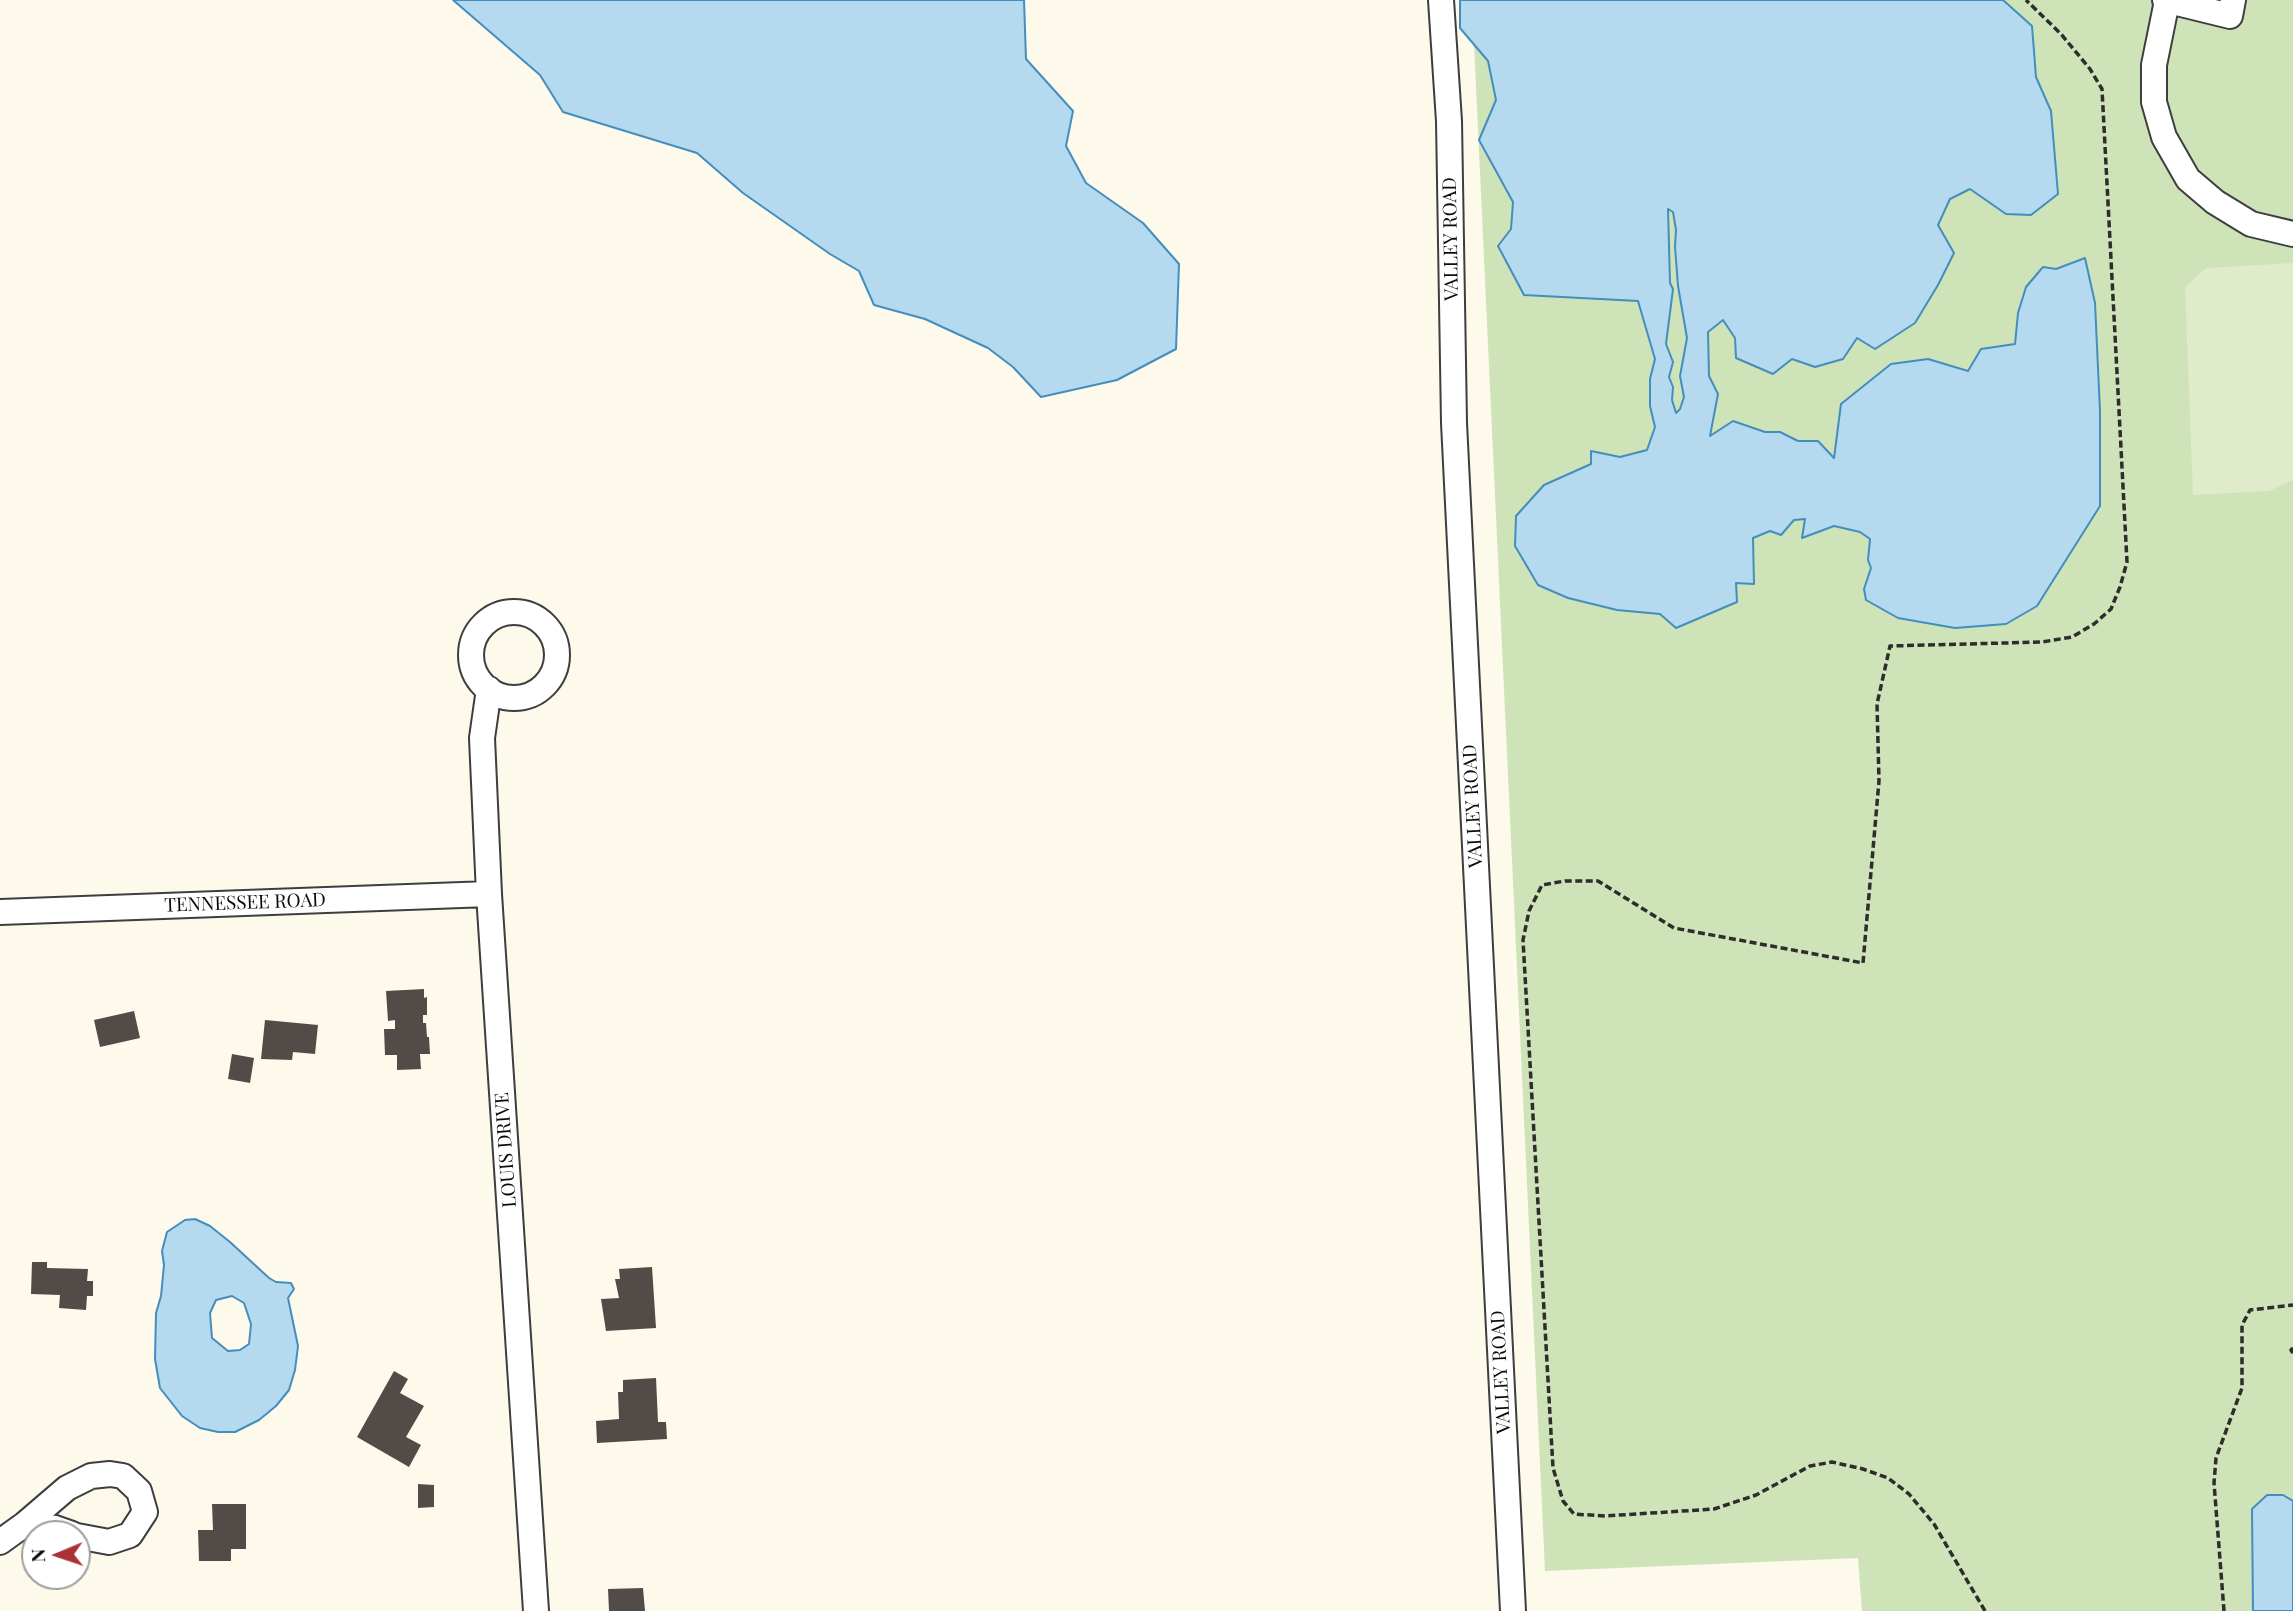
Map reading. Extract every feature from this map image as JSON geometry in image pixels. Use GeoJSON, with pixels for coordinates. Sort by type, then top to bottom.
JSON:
{"type":"FeatureCollection","features":[{"type":"Feature","properties":{"kind":"street","name":"VALLEY ROAD"},"geometry":{"type":"LineString","coordinates":[[1441,0],[1449,121],[1454,423],[1513,1611]]}},
{"type":"Feature","properties":{"kind":"street"},"geometry":{"type":"LineString","coordinates":[[2233,0],[2230,16],[2165,7],[2154,65],[2154,102],[2164,137],[2188,179],[2215,202],[2251,224],[2293,234]]}},
{"type":"Feature","properties":{"kind":"street","name":"LOUIS DRIVE"},"geometry":{"type":"LineString","coordinates":[[489,689],[482,738],[489,894],[536,1611]]}},
{"type":"Feature","properties":{"kind":"street","name":"TENNESSEE ROAD"},"geometry":{"type":"LineString","coordinates":[[0,912],[489,894]]}},
{"type":"Feature","properties":{"kind":"street"},"geometry":{"type":"LineString","coordinates":[[30,1520],[67,1488],[91,1476],[123,1476],[139,1491],[145,1512],[130,1535],[109,1542],[91,1539]]}},
{"type":"Feature","properties":{"kind":"street"},"geometry":{"type":"LineString","coordinates":[[0,1542],[21,1527]]}},
{"type":"Feature","properties":{"kind":"path"},"geometry":{"type":"LineString","coordinates":[[1985,1611],[1934,1524],[1909,1494],[1888,1478],[1863,1469],[1832,1462],[1810,1466],[1756,1495],[1714,1509],[1605,1516],[1574,1514],[1563,1501],[1553,1468],[1523,940],[1529,911],[1542,885],[1565,881],[1598,881],[1674,928],[1863,962],[1880,781],[1877,704],[1890,646],[2052,640],[2072,636],[2094,624],[2110,609],[2127,562],[2102,89],[2090,69],[2068,43],[2026,0]]}},
{"type":"Feature","properties":{"kind":"path"},"geometry":{"type":"LineString","coordinates":[[2224,1611],[2214,1483],[2216,1458],[2242,1388],[2242,1325],[2250,1310],[2293,1305]]}},
{"type":"Feature","properties":{"kind":"green space"},"geometry":{"type":"Polygon","coordinates":[[[1472,0],[2293,0],[2293,1611],[1862,1611],[1858,1558],[1545,1571],[1472,0]]]}},
{"type":"Feature","properties":{"kind":"green space"},"geometry":{"type":"Polygon","coordinates":[[[2293,263],[2293,480],[2269,491],[2193,495],[2185,287],[2206,268],[2293,263]]]}},
{"type":"Feature","properties":{"kind":"water"},"geometry":{"type":"Polygon","coordinates":[[[453,0],[1024,0],[1026,59],[1073,111],[1066,146],[1086,183],[1143,223],[1179,264],[1176,349],[1117,380],[1041,397],[1013,367],[988,348],[925,319],[874,305],[859,271],[743,193],[697,153],[563,112],[540,75],[453,0]]]}},
{"type":"Feature","properties":{"kind":"water"},"geometry":{"type":"Polygon","coordinates":[[[1460,0],[2003,0],[2032,26],[2036,77],[2051,111],[2058,194],[2031,215],[2006,214],[1970,189],[1950,199],[1938,225],[1954,253],[1938,285],[1915,323],[1875,349],[1857,338],[1843,359],[1815,367],[1792,359],[1773,374],[1736,358],[1735,338],[1723,320],[1708,332],[1709,376],[1718,394],[1710,436],[1733,421],[1765,432],[1780,432],[1798,441],[1818,441],[1834,458],[1841,404],[1891,364],[1928,359],[1968,371],[1981,349],[2015,344],[2018,313],[2026,287],[2043,267],[2056,269],[2085,258],[2095,303],[2100,411],[2100,506],[2037,606],[2006,624],[1955,628],[1898,618],[1866,600],[1864,589],[1871,568],[1868,560],[1870,539],[1860,532],[1834,526],[1802,538],[1805,519],[1794,520],[1781,535],[1770,531],[1753,538],[1754,584],[1736,583],[1737,602],[1676,628],[1660,614],[1617,610],[1568,598],[1538,585],[1515,546],[1516,516],[1544,485],[1591,464],[1591,451],[1620,457],[1647,450],[1655,427],[1650,406],[1650,379],[1655,359],[1638,301],[1524,295],[1498,246],[1511,229],[1513,202],[1479,140],[1496,100],[1488,61],[1460,28],[1460,0]],[[1668,209],[1670,283],[1673,289],[1666,344],[1673,362],[1669,377],[1676,413],[1684,397],[1680,376],[1687,338],[1678,286],[1673,212],[1668,209]]]}},
{"type":"Feature","properties":{"kind":"water"},"geometry":{"type":"Polygon","coordinates":[[[195,1219],[210,1226],[269,1278],[276,1282],[291,1283],[294,1289],[288,1298],[298,1346],[289,1390],[276,1406],[259,1420],[235,1432],[200,1428],[182,1416],[160,1388],[155,1359],[156,1313],[161,1296],[164,1265],[162,1251],[167,1232],[185,1220],[195,1219]],[[232,1296],[216,1300],[210,1313],[212,1338],[228,1351],[240,1350],[249,1344],[251,1324],[244,1303],[232,1296]]]}},
{"type":"Feature","properties":{"kind":"water"},"geometry":{"type":"Polygon","coordinates":[[[2267,1495],[2283,1495],[2293,1501],[2293,1611],[2253,1611],[2252,1509],[2267,1495]]]}},
{"type":"Feature","properties":{"kind":"building"},"geometry":{"type":"Polygon","coordinates":[[[424,989],[427,1015],[423,1015],[423,1023],[426,1023],[430,1054],[420,1054],[421,1069],[397,1070],[397,1055],[385,1055],[384,1029],[395,1029],[395,1020],[388,1021],[386,991],[424,989]]]}},
{"type":"Feature","properties":{"kind":"building"},"geometry":{"type":"Polygon","coordinates":[[[134,1011],[140,1038],[100,1047],[94,1020],[134,1011]]]}},
{"type":"Feature","properties":{"kind":"building"},"geometry":{"type":"Polygon","coordinates":[[[265,1020],[318,1025],[315,1054],[293,1052],[292,1060],[261,1059],[265,1020]]]}},
{"type":"Feature","properties":{"kind":"building"},"geometry":{"type":"Polygon","coordinates":[[[232,1054],[254,1058],[250,1083],[228,1079],[232,1054]]]}},
{"type":"Feature","properties":{"kind":"building"},"geometry":{"type":"Polygon","coordinates":[[[32,1262],[47,1262],[47,1268],[88,1269],[87,1281],[93,1281],[93,1296],[87,1296],[86,1310],[59,1308],[60,1295],[31,1294],[32,1262]]]}},
{"type":"Feature","properties":{"kind":"building"},"geometry":{"type":"Polygon","coordinates":[[[652,1267],[656,1328],[606,1331],[601,1299],[619,1298],[615,1279],[620,1279],[619,1269],[652,1267]]]}},
{"type":"Feature","properties":{"kind":"building"},"geometry":{"type":"Polygon","coordinates":[[[394,1371],[408,1379],[400,1393],[424,1406],[406,1437],[421,1445],[409,1467],[357,1437],[394,1371]]]}},
{"type":"Feature","properties":{"kind":"building"},"geometry":{"type":"Polygon","coordinates":[[[656,1378],[658,1422],[666,1422],[667,1439],[597,1443],[596,1421],[619,1419],[618,1392],[623,1392],[623,1380],[656,1378]]]}},
{"type":"Feature","properties":{"kind":"building"},"geometry":{"type":"Polygon","coordinates":[[[418,1484],[434,1485],[434,1507],[418,1508],[418,1484]]]}},
{"type":"Feature","properties":{"kind":"building"},"geometry":{"type":"Polygon","coordinates":[[[212,1504],[246,1504],[246,1549],[231,1549],[231,1561],[199,1561],[198,1530],[213,1530],[212,1504]]]}},
{"type":"Feature","properties":{"kind":"building"},"geometry":{"type":"Polygon","coordinates":[[[643,1588],[645,1611],[609,1611],[608,1589],[643,1588]]]}}]}
